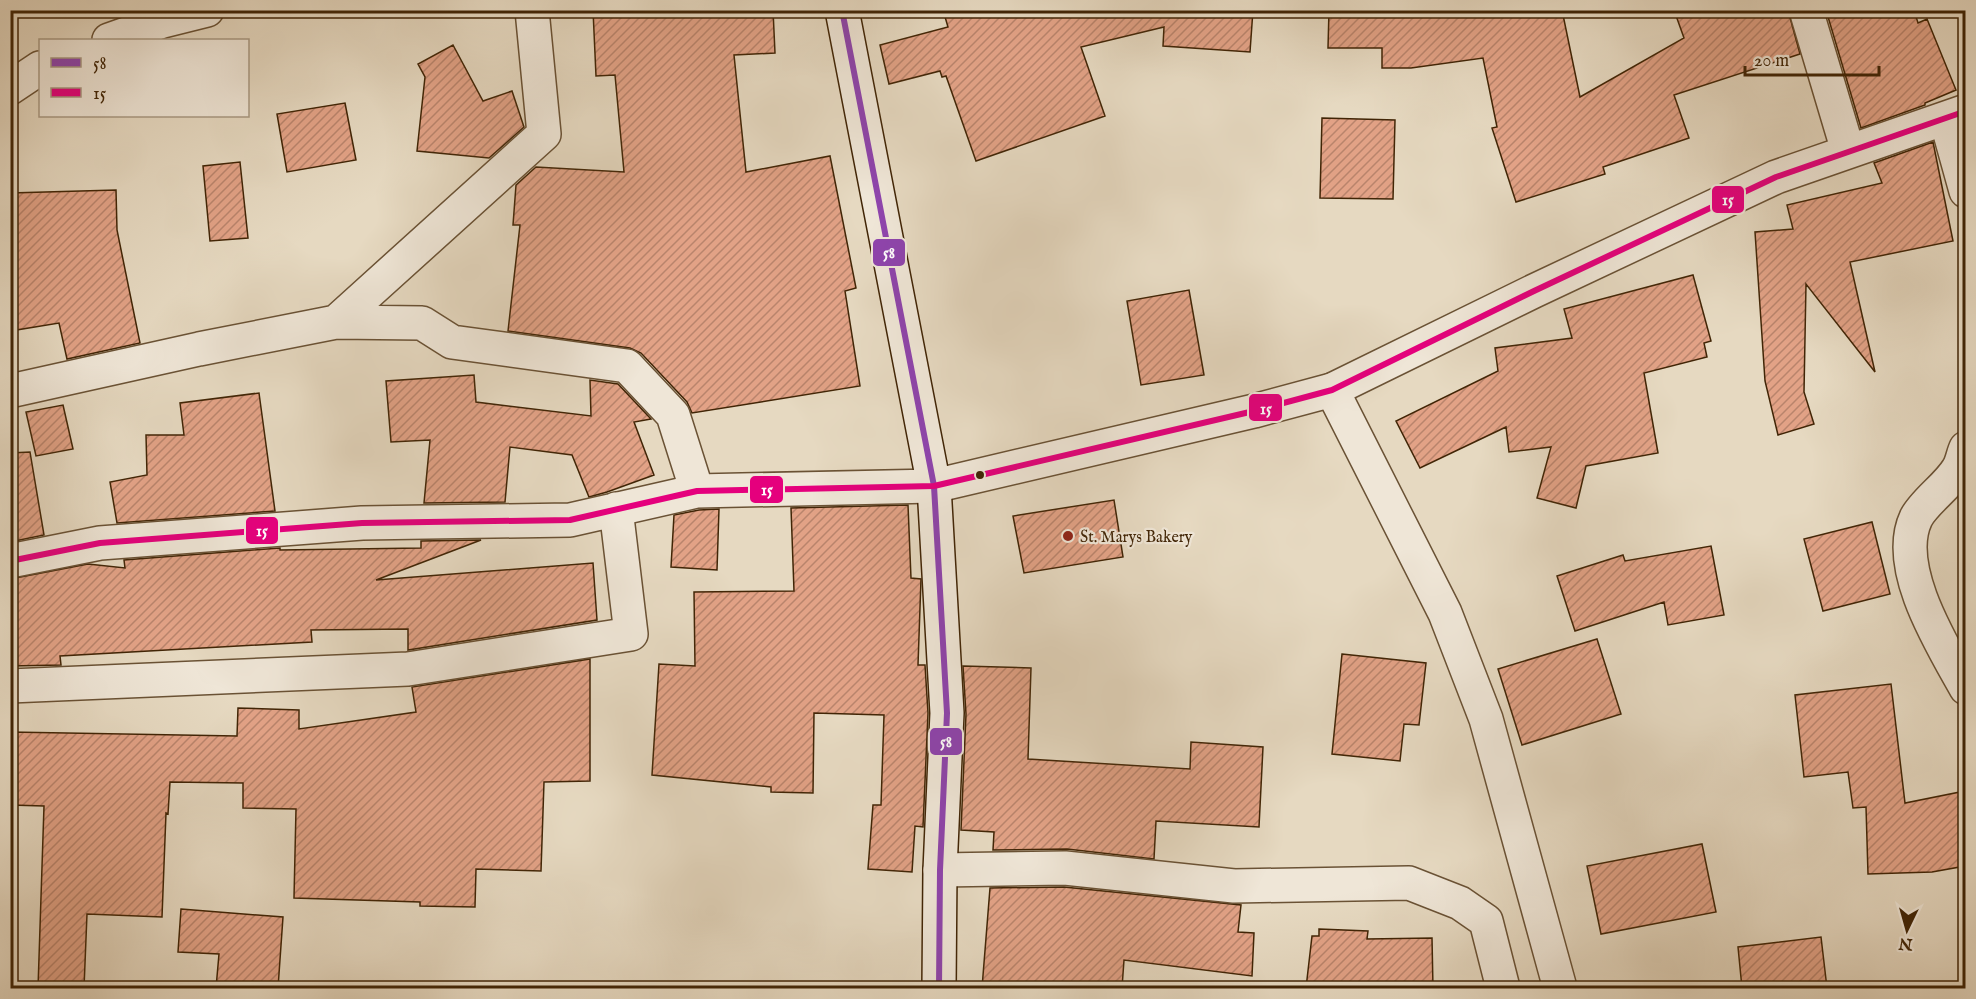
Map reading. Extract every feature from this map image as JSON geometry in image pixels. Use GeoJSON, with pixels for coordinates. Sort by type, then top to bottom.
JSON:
{"type":"FeatureCollection","features":[{"type":"Feature","properties":{"kind":"street"},"geometry":{"type":"LineString","coordinates":[[112,39],[163,21],[207,10]]}},
{"type":"Feature","properties":{"kind":"street"},"geometry":{"type":"LineString","coordinates":[[336,322],[544,134],[532,10]]}},
{"type":"Feature","properties":{"kind":"street"},"geometry":{"type":"LineString","coordinates":[[842,10],[934,486],[947,713],[940,870],[939,988]]}},
{"type":"Feature","properties":{"kind":"street"},"geometry":{"type":"LineString","coordinates":[[1806,10],[1848,151]]}},
{"type":"Feature","properties":{"kind":"street"},"geometry":{"type":"LineString","coordinates":[[10,88],[39,69]]}},
{"type":"Feature","properties":{"kind":"street"},"geometry":{"type":"LineString","coordinates":[[10,561],[100,543],[362,523],[570,520],[697,490],[934,486],[1254,411],[1332,390],[1534,291],[1776,177],[1956,115],[1965,191]]}},
{"type":"Feature","properties":{"kind":"street"},"geometry":{"type":"LineString","coordinates":[[10,391],[199,349],[336,322],[422,323],[452,342],[627,366],[673,415],[697,490]]}},
{"type":"Feature","properties":{"kind":"street"},"geometry":{"type":"LineString","coordinates":[[1332,390],[1445,613],[1478,698],[1486,719],[1560,988]]}},
{"type":"Feature","properties":{"kind":"street"},"geometry":{"type":"LineString","coordinates":[[1965,447],[1958,469],[1917,516],[1909,539],[1912,570],[1926,615],[1965,688]]}},
{"type":"Feature","properties":{"kind":"street"},"geometry":{"type":"LineString","coordinates":[[10,686],[408,669],[631,634],[616,509]]}},
{"type":"Feature","properties":{"kind":"street"},"geometry":{"type":"LineString","coordinates":[[940,870],[1065,868],[1234,886],[1409,883],[1460,903],[1486,921],[1503,988]]}},
{"type":"Feature","properties":{"kind":"building"},"geometry":{"type":"Polygon","coordinates":[[[593,10],[773,10],[775,53],[734,55],[746,172],[830,156],[856,288],[845,291],[860,386],[692,413],[687,402],[641,353],[630,348],[508,331],[520,225],[513,225],[516,185],[536,167],[624,172],[615,75],[596,76],[593,10]]]}},
{"type":"Feature","properties":{"kind":"building"},"geometry":{"type":"Polygon","coordinates":[[[943,10],[1253,10],[1250,52],[1163,46],[1164,27],[1081,47],[1105,116],[976,161],[946,76],[942,77],[940,71],[889,84],[880,45],[948,27],[943,10]]]}},
{"type":"Feature","properties":{"kind":"building"},"geometry":{"type":"Polygon","coordinates":[[[1329,10],[1562,10],[1580,97],[1684,38],[1674,10],[1788,10],[1800,54],[1674,95],[1689,138],[1603,167],[1605,174],[1516,202],[1492,128],[1497,127],[1483,58],[1411,68],[1382,68],[1382,48],[1328,48],[1329,10]]]}},
{"type":"Feature","properties":{"kind":"building"},"geometry":{"type":"Polygon","coordinates":[[[1826,10],[1914,10],[1918,23],[1927,19],[1956,90],[1925,103],[1925,105],[1861,128],[1826,10]]]}},
{"type":"Feature","properties":{"kind":"building"},"geometry":{"type":"Polygon","coordinates":[[[453,45],[483,101],[512,91],[524,127],[489,158],[417,151],[425,77],[418,64],[453,45]]]}},
{"type":"Feature","properties":{"kind":"building"},"geometry":{"type":"Polygon","coordinates":[[[345,103],[356,160],[287,172],[277,114],[345,103]]]}},
{"type":"Feature","properties":{"kind":"building"},"geometry":{"type":"Polygon","coordinates":[[[1322,118],[1395,120],[1393,199],[1320,198],[1322,118]]]}},
{"type":"Feature","properties":{"kind":"building"},"geometry":{"type":"Polygon","coordinates":[[[1933,142],[1953,241],[1850,262],[1875,372],[1806,284],[1804,392],[1814,424],[1778,435],[1765,381],[1755,232],[1793,229],[1787,205],[1882,183],[1874,163],[1933,142]]]}},
{"type":"Feature","properties":{"kind":"building"},"geometry":{"type":"Polygon","coordinates":[[[240,162],[248,238],[210,241],[203,166],[240,162]]]}},
{"type":"Feature","properties":{"kind":"building"},"geometry":{"type":"Polygon","coordinates":[[[116,190],[117,230],[140,343],[67,359],[59,323],[10,331],[10,193],[116,190]]]}},
{"type":"Feature","properties":{"kind":"building"},"geometry":{"type":"Polygon","coordinates":[[[1693,275],[1711,341],[1704,343],[1707,357],[1644,373],[1658,453],[1586,466],[1576,508],[1537,498],[1551,447],[1509,452],[1506,427],[1420,468],[1396,421],[1498,371],[1495,348],[1572,338],[1564,309],[1693,275]]]}},
{"type":"Feature","properties":{"kind":"building"},"geometry":{"type":"Polygon","coordinates":[[[1189,290],[1204,375],[1141,385],[1127,301],[1189,290]]]}},
{"type":"Feature","properties":{"kind":"building"},"geometry":{"type":"Polygon","coordinates":[[[474,375],[476,402],[591,416],[590,380],[618,384],[651,419],[634,422],[654,475],[589,497],[572,455],[510,447],[505,502],[424,503],[430,440],[391,442],[386,381],[474,375]]]}},
{"type":"Feature","properties":{"kind":"building"},"geometry":{"type":"Polygon","coordinates":[[[259,393],[275,511],[117,523],[110,482],[147,475],[146,435],[184,435],[180,403],[259,393]]]}},
{"type":"Feature","properties":{"kind":"building"},"geometry":{"type":"Polygon","coordinates":[[[63,405],[73,449],[36,456],[26,412],[63,405]]]}},
{"type":"Feature","properties":{"kind":"building"},"geometry":{"type":"Polygon","coordinates":[[[30,452],[44,535],[10,542],[10,453],[30,452]]]}},
{"type":"Feature","properties":{"kind":"building","name":"St. Marys Bakery"},"geometry":{"type":"Polygon","coordinates":[[[1114,500],[1123,557],[1024,573],[1013,516],[1114,500]]]}},
{"type":"Feature","properties":{"kind":"building"},"geometry":{"type":"Polygon","coordinates":[[[908,505],[911,578],[921,579],[918,665],[925,665],[928,713],[923,827],[915,826],[912,872],[868,869],[873,805],[881,805],[884,715],[814,713],[813,793],[771,792],[771,787],[652,775],[659,664],[695,666],[694,592],[794,591],[791,508],[908,505]]]}},
{"type":"Feature","properties":{"kind":"building"},"geometry":{"type":"Polygon","coordinates":[[[719,509],[717,570],[671,567],[674,515],[719,509]]]}},
{"type":"Feature","properties":{"kind":"building"},"geometry":{"type":"Polygon","coordinates":[[[1872,522],[1890,594],[1823,611],[1804,539],[1872,522]]]}},
{"type":"Feature","properties":{"kind":"building"},"geometry":{"type":"Polygon","coordinates":[[[481,540],[376,580],[593,563],[597,620],[408,650],[408,629],[311,630],[312,642],[60,656],[61,665],[10,666],[10,579],[88,564],[125,568],[124,560],[280,548],[280,550],[421,548],[421,541],[481,540]]]}},
{"type":"Feature","properties":{"kind":"building"},"geometry":{"type":"Polygon","coordinates":[[[1711,546],[1724,615],[1668,625],[1664,602],[1575,631],[1557,576],[1623,555],[1625,561],[1711,546]]]}},
{"type":"Feature","properties":{"kind":"building"},"geometry":{"type":"Polygon","coordinates":[[[1597,639],[1621,714],[1522,745],[1498,669],[1597,639]]]}},
{"type":"Feature","properties":{"kind":"building"},"geometry":{"type":"Polygon","coordinates":[[[1342,654],[1426,663],[1419,725],[1404,724],[1400,761],[1332,754],[1342,654]]]}},
{"type":"Feature","properties":{"kind":"building"},"geometry":{"type":"Polygon","coordinates":[[[590,659],[590,781],[544,782],[541,871],[476,869],[475,907],[420,906],[420,902],[294,898],[296,809],[243,808],[243,783],[170,782],[168,814],[166,813],[162,917],[87,914],[84,988],[38,988],[44,806],[10,805],[10,732],[237,736],[238,708],[299,710],[299,729],[416,712],[412,687],[590,659]]]}},
{"type":"Feature","properties":{"kind":"building"},"geometry":{"type":"Polygon","coordinates":[[[963,666],[1031,668],[1028,759],[1190,769],[1191,742],[1263,747],[1259,827],[1156,821],[1154,859],[1067,849],[993,850],[994,832],[961,830],[966,714],[963,666]]]}},
{"type":"Feature","properties":{"kind":"building"},"geometry":{"type":"Polygon","coordinates":[[[1891,684],[1905,803],[1965,791],[1965,866],[1932,872],[1868,874],[1866,807],[1853,808],[1848,772],[1804,777],[1795,695],[1891,684]]]}},
{"type":"Feature","properties":{"kind":"building"},"geometry":{"type":"Polygon","coordinates":[[[1702,844],[1716,912],[1601,934],[1587,866],[1702,844]]]}},
{"type":"Feature","properties":{"kind":"building"},"geometry":{"type":"Polygon","coordinates":[[[1064,887],[1241,905],[1238,932],[1254,933],[1252,976],[1124,960],[1122,988],[982,988],[990,888],[1064,887]]]}},
{"type":"Feature","properties":{"kind":"building"},"geometry":{"type":"Polygon","coordinates":[[[181,909],[283,917],[278,988],[216,988],[219,954],[178,952],[181,909]]]}},
{"type":"Feature","properties":{"kind":"building"},"geometry":{"type":"Polygon","coordinates":[[[1319,929],[1368,931],[1367,939],[1432,938],[1433,988],[1306,988],[1312,936],[1319,936],[1319,929]]]}},
{"type":"Feature","properties":{"kind":"building"},"geometry":{"type":"Polygon","coordinates":[[[1821,937],[1827,988],[1742,988],[1738,947],[1821,937]]]}},
{"type":"Feature","properties":{"kind":"transit line","name":"58"},"geometry":{"type":"LineString","coordinates":[[842,10],[934,486],[947,713],[940,870],[939,988]]}},
{"type":"Feature","properties":{"kind":"transit line","name":"15"},"geometry":{"type":"LineString","coordinates":[[10,561],[100,543],[362,523],[570,520],[697,491],[934,486],[1254,411],[1332,390],[1534,291],[1776,177],[1966,111]]}},
{"type":"Feature","properties":{"kind":"place","name":"St. Marys Bakery"},"geometry":{"type":"Point","coordinates":[1068,536]}}]}
